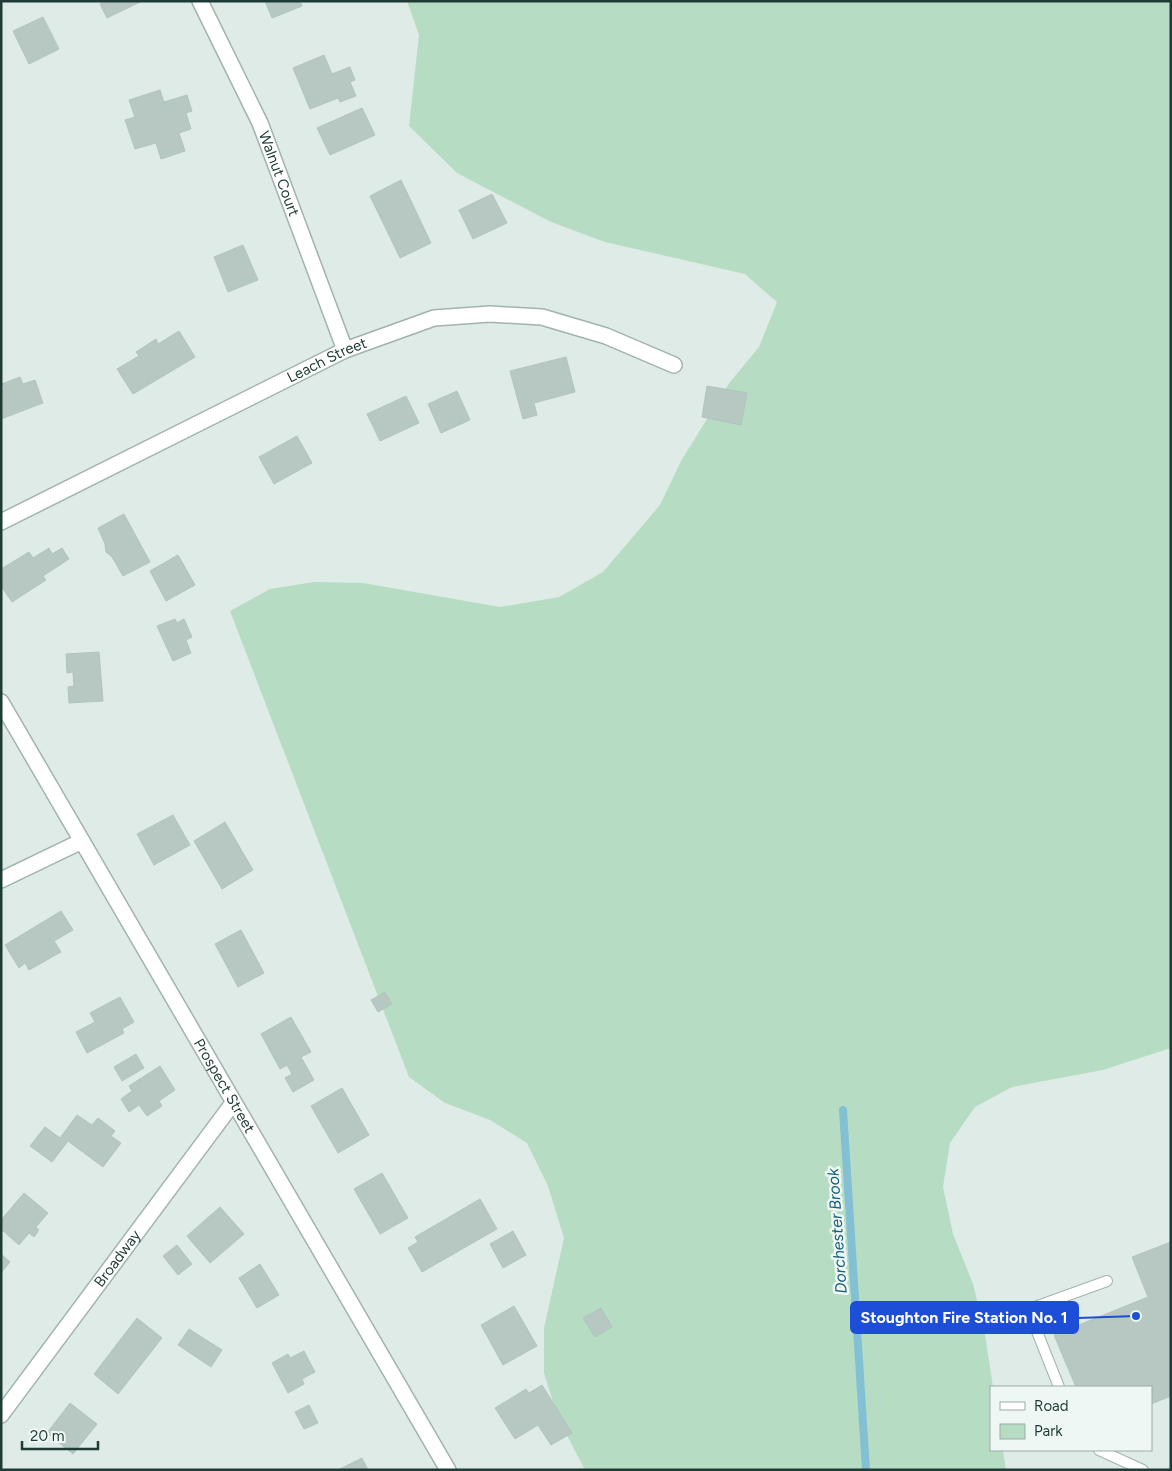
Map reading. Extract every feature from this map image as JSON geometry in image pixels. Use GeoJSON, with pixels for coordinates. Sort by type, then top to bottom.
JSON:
{"type":"FeatureCollection","features":[{"type":"Feature","properties":{"kind":"street","name":"Walnut Court"},"geometry":{"type":"LineString","coordinates":[[200,1],[260,123],[345,350]]}},
{"type":"Feature","properties":{"kind":"street","name":"Leach Street"},"geometry":{"type":"LineString","coordinates":[[1,522],[345,350],[434,318],[490,314],[542,317],[606,336],[674,365]]}},
{"type":"Feature","properties":{"kind":"street","name":"Prospect Street"},"geometry":{"type":"LineString","coordinates":[[1,702],[448,1470]]}},
{"type":"Feature","properties":{"kind":"street"},"geometry":{"type":"LineString","coordinates":[[1,880],[82,841]]}},
{"type":"Feature","properties":{"kind":"street","name":"Broadway"},"geometry":{"type":"LineString","coordinates":[[1,1415],[233,1103]]}},
{"type":"Feature","properties":{"kind":"lane"},"geometry":{"type":"LineString","coordinates":[[1059,1386],[1034,1324],[1032,1314],[1035,1307],[1107,1281]]}},
{"type":"Feature","properties":{"kind":"lane"},"geometry":{"type":"LineString","coordinates":[[1102,1451],[1143,1470]]}},
{"type":"Feature","properties":{"kind":"green space"},"geometry":{"type":"Polygon","coordinates":[[[407,1],[1171,1],[1171,1048],[1103,1070],[1012,1087],[975,1107],[950,1143],[943,1187],[953,1234],[973,1284],[984,1328],[993,1386],[990,1386],[990,1451],[1003,1451],[1006,1470],[585,1470],[558,1418],[544,1373],[544,1328],[564,1238],[548,1186],[527,1143],[490,1120],[445,1103],[409,1077],[230,611],[270,589],[314,582],[363,583],[500,607],[559,597],[603,572],[660,505],[681,461],[730,382],[759,347],[777,302],[745,274],[605,242],[551,222],[457,173],[409,126],[419,35],[407,1]]]}},
{"type":"Feature","properties":{"kind":"building"},"geometry":{"type":"Polygon","coordinates":[[[104,1],[142,1],[107,18],[100,4],[104,1]]]}},
{"type":"Feature","properties":{"kind":"building"},"geometry":{"type":"Polygon","coordinates":[[[265,1],[300,1],[302,6],[272,18],[265,1]]]}},
{"type":"Feature","properties":{"kind":"building"},"geometry":{"type":"Polygon","coordinates":[[[43,17],[59,49],[29,64],[13,31],[43,17]]]}},
{"type":"Feature","properties":{"kind":"building"},"geometry":{"type":"Polygon","coordinates":[[[324,55],[332,74],[350,67],[355,80],[350,82],[356,96],[340,102],[338,98],[310,109],[293,68],[324,55]]]}},
{"type":"Feature","properties":{"kind":"building"},"geometry":{"type":"Polygon","coordinates":[[[160,90],[164,102],[187,95],[192,111],[186,113],[191,129],[179,133],[185,151],[161,159],[156,143],[135,149],[125,120],[135,117],[129,100],[160,90]]]}},
{"type":"Feature","properties":{"kind":"building"},"geometry":{"type":"Polygon","coordinates":[[[362,108],[375,135],[330,155],[317,128],[362,108]]]}},
{"type":"Feature","properties":{"kind":"building"},"geometry":{"type":"Polygon","coordinates":[[[401,180],[431,243],[400,258],[370,196],[401,180]]]}},
{"type":"Feature","properties":{"kind":"building"},"geometry":{"type":"Polygon","coordinates":[[[492,194],[507,223],[473,239],[459,210],[492,194]]]}},
{"type":"Feature","properties":{"kind":"building"},"geometry":{"type":"Polygon","coordinates":[[[243,245],[258,280],[228,292],[214,257],[243,245]]]}},
{"type":"Feature","properties":{"kind":"building"},"geometry":{"type":"Polygon","coordinates":[[[179,331],[195,357],[133,394],[117,369],[139,356],[136,352],[156,339],[158,344],[179,331]]]}},
{"type":"Feature","properties":{"kind":"building"},"geometry":{"type":"Polygon","coordinates":[[[566,357],[575,392],[534,403],[537,415],[523,419],[510,371],[566,357]]]}},
{"type":"Feature","properties":{"kind":"building"},"geometry":{"type":"Polygon","coordinates":[[[20,377],[23,384],[35,380],[43,403],[1,419],[1,390],[4,389],[2,384],[20,377]]]}},
{"type":"Feature","properties":{"kind":"building"},"geometry":{"type":"Polygon","coordinates":[[[707,386],[747,393],[741,425],[702,417],[707,386]]]}},
{"type":"Feature","properties":{"kind":"building"},"geometry":{"type":"Polygon","coordinates":[[[457,391],[470,420],[441,433],[428,404],[457,391]]]}},
{"type":"Feature","properties":{"kind":"building"},"geometry":{"type":"Polygon","coordinates":[[[406,396],[419,423],[380,441],[367,414],[406,396]]]}},
{"type":"Feature","properties":{"kind":"building"},"geometry":{"type":"Polygon","coordinates":[[[297,436],[312,463],[274,484],[259,457],[297,436]]]}},
{"type":"Feature","properties":{"kind":"building"},"geometry":{"type":"Polygon","coordinates":[[[124,514],[150,562],[123,576],[112,557],[106,552],[105,544],[98,528],[124,514]]]}},
{"type":"Feature","properties":{"kind":"building"},"geometry":{"type":"Polygon","coordinates":[[[49,548],[52,554],[62,548],[69,559],[43,576],[46,580],[12,602],[1,586],[1,569],[29,552],[33,558],[49,548]]]}},
{"type":"Feature","properties":{"kind":"building"},"geometry":{"type":"Polygon","coordinates":[[[178,555],[195,585],[166,601],[150,571],[178,555]]]}},
{"type":"Feature","properties":{"kind":"building"},"geometry":{"type":"Polygon","coordinates":[[[175,619],[177,623],[184,619],[192,637],[186,640],[191,653],[173,661],[157,626],[175,619]]]}},
{"type":"Feature","properties":{"kind":"building"},"geometry":{"type":"Polygon","coordinates":[[[99,652],[103,701],[69,703],[68,687],[74,686],[73,672],[67,673],[66,654],[99,652]]]}},
{"type":"Feature","properties":{"kind":"building"},"geometry":{"type":"Polygon","coordinates":[[[173,815],[190,845],[154,865],[137,834],[173,815]]]}},
{"type":"Feature","properties":{"kind":"building"},"geometry":{"type":"Polygon","coordinates":[[[225,822],[253,870],[222,889],[194,841],[225,822]]]}},
{"type":"Feature","properties":{"kind":"building"},"geometry":{"type":"Polygon","coordinates":[[[61,911],[73,930],[54,941],[61,952],[29,970],[25,963],[19,968],[5,945],[61,911]]]}},
{"type":"Feature","properties":{"kind":"building"},"geometry":{"type":"Polygon","coordinates":[[[241,930],[264,973],[238,987],[215,944],[241,930]]]}},
{"type":"Feature","properties":{"kind":"building"},"geometry":{"type":"Polygon","coordinates":[[[385,992],[392,1004],[378,1012],[371,1000],[385,992]]]}},
{"type":"Feature","properties":{"kind":"building"},"geometry":{"type":"Polygon","coordinates":[[[120,997],[134,1022],[122,1029],[124,1033],[87,1053],[76,1032],[95,1022],[90,1013],[120,997]]]}},
{"type":"Feature","properties":{"kind":"building"},"geometry":{"type":"Polygon","coordinates":[[[291,1017],[311,1052],[301,1057],[314,1080],[293,1092],[285,1078],[292,1074],[287,1065],[280,1069],[261,1034],[291,1017]]]}},
{"type":"Feature","properties":{"kind":"building"},"geometry":{"type":"Polygon","coordinates":[[[136,1054],[144,1068],[122,1081],[114,1067],[136,1054]]]}},
{"type":"Feature","properties":{"kind":"building"},"geometry":{"type":"Polygon","coordinates":[[[160,1066],[175,1090],[159,1101],[162,1106],[147,1116],[139,1105],[129,1112],[121,1099],[132,1091],[129,1086],[160,1066]]]}},
{"type":"Feature","properties":{"kind":"building"},"geometry":{"type":"Polygon","coordinates":[[[342,1088],[369,1135],[338,1153],[311,1106],[342,1088]]]}},
{"type":"Feature","properties":{"kind":"building"},"geometry":{"type":"Polygon","coordinates":[[[77,1115],[92,1125],[98,1118],[115,1131],[111,1136],[121,1143],[103,1167],[68,1141],[52,1162],[30,1146],[45,1127],[60,1138],[77,1115]]]}},
{"type":"Feature","properties":{"kind":"building"},"geometry":{"type":"Polygon","coordinates":[[[382,1173],[408,1218],[380,1234],[354,1189],[382,1173]]]}},
{"type":"Feature","properties":{"kind":"building"},"geometry":{"type":"Polygon","coordinates":[[[24,1193],[48,1213],[36,1227],[39,1230],[34,1237],[29,1233],[19,1245],[1,1229],[1,1220],[24,1193]]]}},
{"type":"Feature","properties":{"kind":"building"},"geometry":{"type":"Polygon","coordinates":[[[480,1199],[497,1229],[422,1272],[408,1248],[418,1242],[415,1237],[480,1199]]]}},
{"type":"Feature","properties":{"kind":"building"},"geometry":{"type":"Polygon","coordinates":[[[220,1207],[244,1234],[210,1263],[187,1236],[220,1207]]]}},
{"type":"Feature","properties":{"kind":"building"},"geometry":{"type":"Polygon","coordinates":[[[513,1231],[526,1255],[503,1268],[490,1244],[513,1231]]]}},
{"type":"Feature","properties":{"kind":"building"},"geometry":{"type":"Polygon","coordinates":[[[1171,1242],[1171,1396],[1152,1404],[1152,1386],[1076,1386],[1054,1335],[1148,1297],[1132,1257],[1171,1242]]]}},
{"type":"Feature","properties":{"kind":"building"},"geometry":{"type":"Polygon","coordinates":[[[177,1245],[192,1264],[178,1275],[163,1256],[177,1245]]]}},
{"type":"Feature","properties":{"kind":"building"},"geometry":{"type":"Polygon","coordinates":[[[1,1254],[10,1262],[1,1273],[1,1254]]]}},
{"type":"Feature","properties":{"kind":"building"},"geometry":{"type":"Polygon","coordinates":[[[260,1264],[279,1295],[257,1308],[239,1278],[260,1264]]]}},
{"type":"Feature","properties":{"kind":"building"},"geometry":{"type":"Polygon","coordinates":[[[514,1306],[537,1346],[503,1365],[481,1325],[514,1306]]]}},
{"type":"Feature","properties":{"kind":"building"},"geometry":{"type":"Polygon","coordinates":[[[601,1308],[612,1327],[595,1337],[583,1318],[601,1308]]]}},
{"type":"Feature","properties":{"kind":"building"},"geometry":{"type":"Polygon","coordinates":[[[137,1318],[162,1338],[118,1394],[94,1374],[137,1318]]]}},
{"type":"Feature","properties":{"kind":"building"},"geometry":{"type":"Polygon","coordinates":[[[189,1329],[222,1350],[211,1367],[178,1345],[189,1329]]]}},
{"type":"Feature","properties":{"kind":"building"},"geometry":{"type":"Polygon","coordinates":[[[304,1351],[315,1372],[302,1379],[304,1384],[288,1393],[272,1363],[288,1354],[290,1358],[304,1351]]]}},
{"type":"Feature","properties":{"kind":"building"},"geometry":{"type":"Polygon","coordinates":[[[542,1385],[572,1433],[551,1445],[538,1425],[515,1439],[495,1408],[526,1389],[529,1393],[542,1385]]]}},
{"type":"Feature","properties":{"kind":"building"},"geometry":{"type":"Polygon","coordinates":[[[70,1403],[97,1424],[73,1454],[47,1433],[70,1403]]]}},
{"type":"Feature","properties":{"kind":"building"},"geometry":{"type":"Polygon","coordinates":[[[309,1405],[318,1423],[304,1429],[295,1412],[309,1405]]]}},
{"type":"Feature","properties":{"kind":"building"},"geometry":{"type":"Polygon","coordinates":[[[362,1458],[368,1470],[338,1470],[362,1458]]]}},
{"type":"Feature","properties":{"kind":"waterway","name":"Dorchester Brook"},"geometry":{"type":"LineString","coordinates":[[843,1110],[866,1470]]}},
{"type":"Feature","properties":{"kind":"place","name":"Stoughton Fire Station No. 1"},"geometry":{"type":"Point","coordinates":[1136,1316]}}]}
